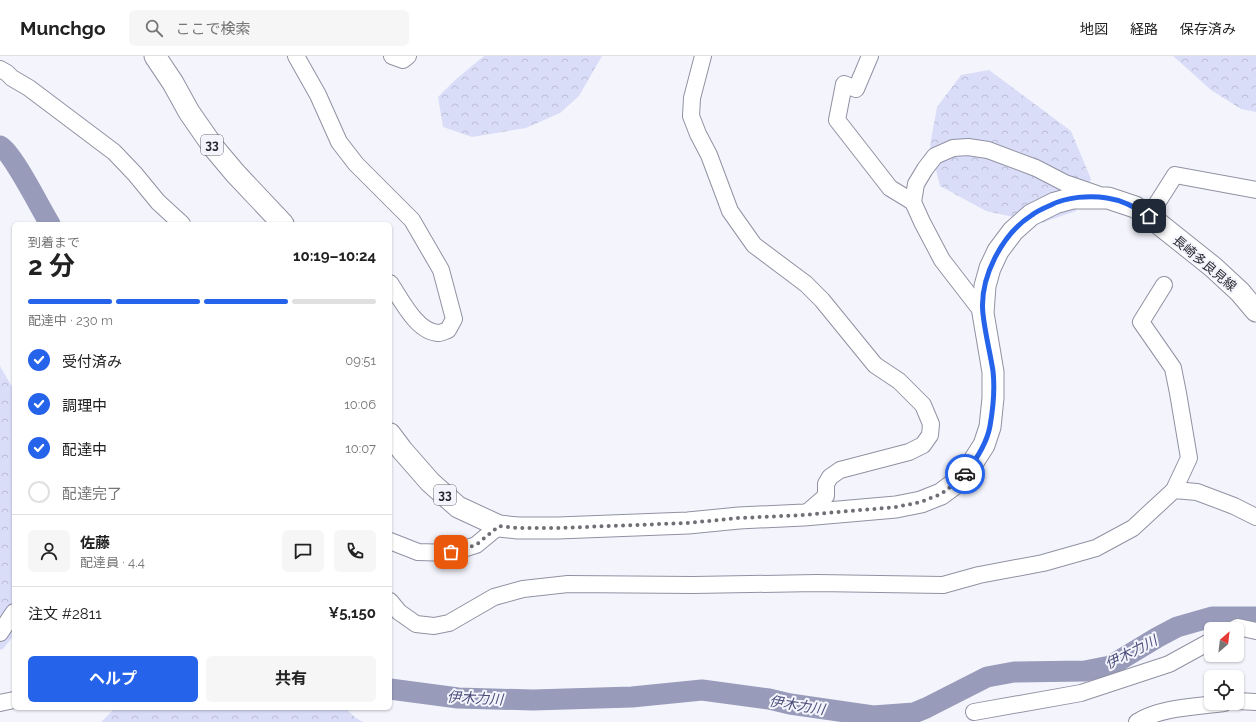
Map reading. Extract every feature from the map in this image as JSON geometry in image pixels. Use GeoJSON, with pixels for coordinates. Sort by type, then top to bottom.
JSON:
{"type":"FeatureCollection","features":[{"type":"Feature","properties":{"kind":"main road","name":"33"},"geometry":{"type":"LineString","coordinates":[[155,56],[173,83],[189,112],[214,148],[235,173],[281,222]]}},
{"type":"Feature","properties":{"kind":"main road","name":"長崎多良見線"},"geometry":{"type":"LineString","coordinates":[[392,437],[430,482],[458,507],[499,526],[518,528],[558,528],[688,523],[896,507],[921,502],[941,494],[966,473],[984,445],[990,427],[993,398],[993,372],[983,313],[985,286],[990,268],[998,251],[1013,231],[1031,215],[1055,203],[1073,198],[1108,198],[1135,207],[1149,216],[1213,267],[1240,292],[1256,312]]}},
{"type":"Feature","properties":{"kind":"street"},"geometry":{"type":"LineString","coordinates":[[296,56],[318,95],[339,142],[356,164],[412,220],[441,270],[454,319],[448,330],[439,333],[424,329],[415,320],[392,286]]}},
{"type":"Feature","properties":{"kind":"street"},"geometry":{"type":"LineString","coordinates":[[392,56],[403,60],[408,56]]}},
{"type":"Feature","properties":{"kind":"street"},"geometry":{"type":"LineString","coordinates":[[703,56],[692,98],[692,116],[698,134],[709,155],[730,211],[754,245],[806,284],[822,300],[875,365],[899,381],[923,405],[932,424],[930,435],[923,445],[909,452],[840,470],[830,477],[826,484],[826,496],[804,515]]}},
{"type":"Feature","properties":{"kind":"street"},"geometry":{"type":"LineString","coordinates":[[870,56],[856,89],[844,84],[837,120],[890,188],[913,202]]}},
{"type":"Feature","properties":{"kind":"street"},"geometry":{"type":"LineString","coordinates":[[0,69],[29,88],[114,152],[135,174],[158,202],[180,222]]}},
{"type":"Feature","properties":{"kind":"street"},"geometry":{"type":"LineString","coordinates":[[983,313],[942,260],[913,202],[916,184],[935,156],[953,148],[968,147],[988,150],[1036,168],[1065,183],[1108,198]]}},
{"type":"Feature","properties":{"kind":"street"},"geometry":{"type":"LineString","coordinates":[[1149,216],[1175,175],[1256,190]]}},
{"type":"Feature","properties":{"kind":"street"},"geometry":{"type":"LineString","coordinates":[[392,603],[399,612],[416,624],[434,626],[449,623],[494,597],[523,589],[562,584],[693,585],[817,582],[943,585],[979,575],[1042,563],[1096,548],[1133,528],[1174,490],[1189,458],[1173,368],[1142,322],[1164,285]]}},
{"type":"Feature","properties":{"kind":"street"},"geometry":{"type":"LineString","coordinates":[[1174,490],[1197,492],[1234,506],[1256,517]]}},
{"type":"Feature","properties":{"kind":"street"},"geometry":{"type":"LineString","coordinates":[[392,542],[418,552],[451,552],[476,545],[499,526]]}},
{"type":"Feature","properties":{"kind":"street"},"geometry":{"type":"LineString","coordinates":[[0,633],[12,615]]}},
{"type":"Feature","properties":{"kind":"street"},"geometry":{"type":"LineString","coordinates":[[1244,628],[1256,631]]}},
{"type":"Feature","properties":{"kind":"street"},"geometry":{"type":"LineString","coordinates":[[974,712],[1081,693],[1168,664],[1204,645]]}},
{"type":"Feature","properties":{"kind":"street"},"geometry":{"type":"LineString","coordinates":[[0,703],[12,700]]}},
{"type":"Feature","properties":{"kind":"street"},"geometry":{"type":"LineString","coordinates":[[1244,701],[1256,702]]}},
{"type":"Feature","properties":{"kind":"street"},"geometry":{"type":"LineString","coordinates":[[1137,722],[1145,717],[1162,711],[1204,706]]}},
{"type":"Feature","properties":{"kind":"green space"},"geometry":{"type":"Polygon","coordinates":[[[484,56],[602,56],[579,96],[560,113],[526,128],[472,137],[443,127],[438,97],[455,80],[484,56]]]}},
{"type":"Feature","properties":{"kind":"green space"},"geometry":{"type":"Polygon","coordinates":[[[1173,56],[1256,56],[1256,112],[1241,109],[1211,90],[1173,56]]]}},
{"type":"Feature","properties":{"kind":"green space"},"geometry":{"type":"Polygon","coordinates":[[[989,70],[1071,131],[1091,179],[1076,211],[1041,223],[986,211],[940,186],[930,145],[937,107],[961,75],[989,70]]]}},
{"type":"Feature","properties":{"kind":"green space"},"geometry":{"type":"Polygon","coordinates":[[[0,366],[12,387],[12,638],[3,649],[0,650],[0,366]]]}},
{"type":"Feature","properties":{"kind":"green space"},"geometry":{"type":"Polygon","coordinates":[[[113,710],[347,710],[363,722],[101,722],[113,710]]]}},
{"type":"Feature","properties":{"kind":"waterway","name":"伊木力川"},"geometry":{"type":"LineString","coordinates":[[0,146],[12,159],[49,222]]}},
{"type":"Feature","properties":{"kind":"waterway","name":"伊木力川"},"geometry":{"type":"LineString","coordinates":[[392,689],[458,698],[533,700],[632,697],[702,690],[873,716],[914,713],[987,677],[1014,672],[1085,671],[1110,666],[1177,627],[1212,617],[1256,617]]}},
{"type":"Feature","properties":{"kind":"way so far"},"geometry":{"type":"LineString","coordinates":[[451,552],[476,545],[499,526],[518,528],[558,528],[688,523],[896,507],[921,502],[941,494],[965,474]]}},
{"type":"Feature","properties":{"kind":"route"},"geometry":{"type":"LineString","coordinates":[[965,474],[984,445],[990,427],[993,398],[993,372],[983,313],[985,286],[990,268],[998,251],[1013,231],[1031,215],[1055,203],[1073,198],[1108,198],[1135,207],[1149,216]]}}]}
